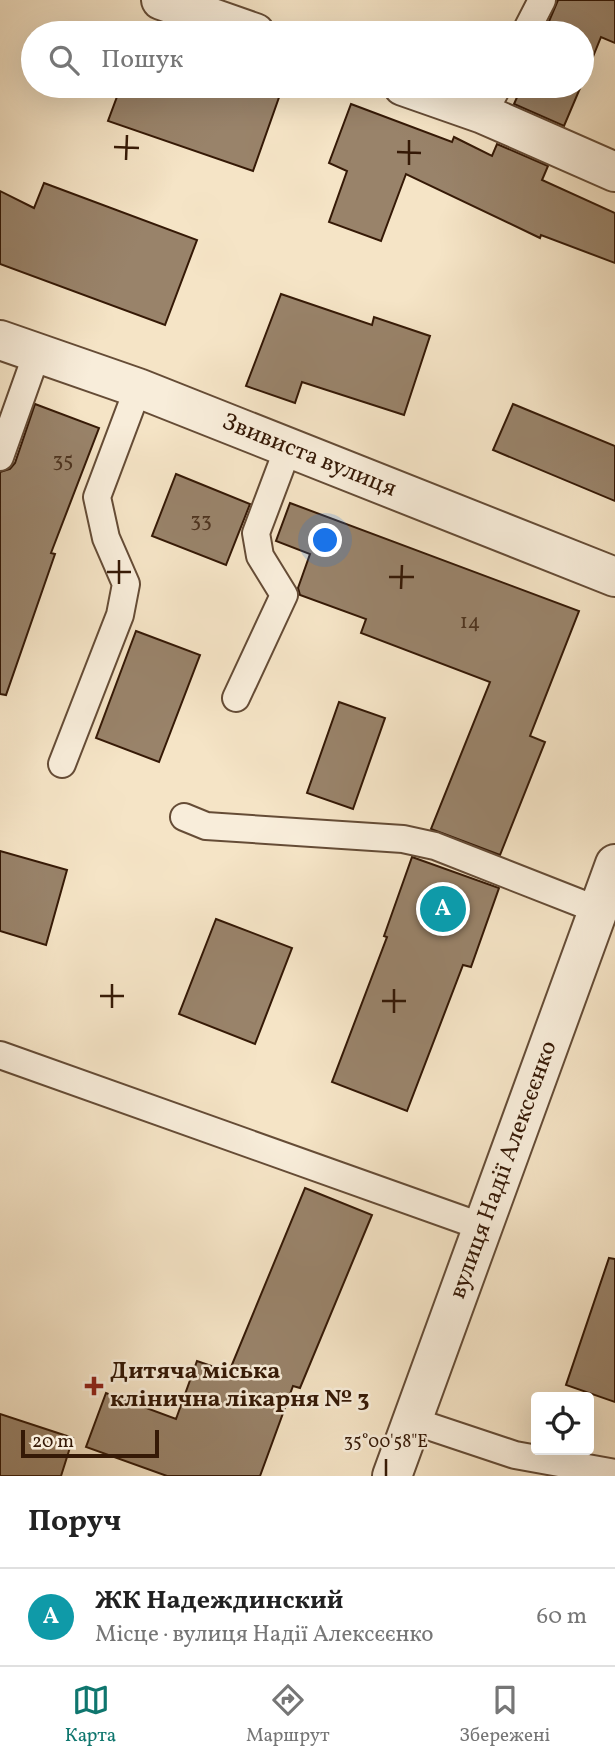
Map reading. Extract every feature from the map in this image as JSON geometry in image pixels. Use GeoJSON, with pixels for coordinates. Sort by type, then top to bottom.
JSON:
{"type":"FeatureCollection","features":[{"type":"Feature","properties":{"kind":"street"},"geometry":{"type":"LineString","coordinates":[[161,0],[221,21]]}},
{"type":"Feature","properties":{"kind":"street"},"geometry":{"type":"LineString","coordinates":[[490,100],[615,172]]}},
{"type":"Feature","properties":{"kind":"street","name":"Звивиста вулиця"},"geometry":{"type":"LineString","coordinates":[[0,340],[138,388],[615,577]]}},
{"type":"Feature","properties":{"kind":"street","name":"вулиця Надії Алексєєнко"},"geometry":{"type":"LineString","coordinates":[[393,1476],[615,864]]}},
{"type":"Feature","properties":{"kind":"lane"},"geometry":{"type":"LineString","coordinates":[[531,21],[542,0]]}},
{"type":"Feature","properties":{"kind":"lane"},"geometry":{"type":"LineString","coordinates":[[0,457],[37,353]]}},
{"type":"Feature","properties":{"kind":"lane"},"geometry":{"type":"LineString","coordinates":[[62,764],[120,615],[126,584],[106,538],[97,497],[138,388]]}},
{"type":"Feature","properties":{"kind":"lane"},"geometry":{"type":"LineString","coordinates":[[236,698],[284,595],[260,556],[256,533],[288,448]]}},
{"type":"Feature","properties":{"kind":"lane"},"geometry":{"type":"LineString","coordinates":[[184,817],[206,826],[403,839],[435,846],[598,910]]}},
{"type":"Feature","properties":{"kind":"lane"},"geometry":{"type":"LineString","coordinates":[[0,1055],[483,1227]]}},
{"type":"Feature","properties":{"kind":"lane"},"geometry":{"type":"LineString","coordinates":[[413,1421],[515,1455],[615,1473]]}},
{"type":"Feature","properties":{"kind":"building"},"geometry":{"type":"Polygon","coordinates":[[[558,0],[615,0],[615,43],[601,37],[594,54],[594,21],[549,21],[558,0]]]}},
{"type":"Feature","properties":{"kind":"building"},"geometry":{"type":"Polygon","coordinates":[[[117,98],[279,98],[253,171],[108,121],[117,98]]]}},
{"type":"Feature","properties":{"kind":"building"},"geometry":{"type":"Polygon","coordinates":[[[517,98],[576,98],[564,126],[514,104],[517,98]]]}},
{"type":"Feature","properties":{"kind":"building"},"geometry":{"type":"Polygon","coordinates":[[[351,104],[452,142],[454,137],[492,156],[497,144],[548,166],[542,180],[615,213],[615,263],[541,235],[540,238],[406,174],[381,241],[329,222],[347,171],[329,163],[351,104]]]}},
{"type":"Feature","properties":{"kind":"building"},"geometry":{"type":"Polygon","coordinates":[[[44,183],[197,240],[165,325],[0,264],[0,191],[34,208],[44,183]]]}},
{"type":"Feature","properties":{"kind":"building"},"geometry":{"type":"Polygon","coordinates":[[[281,294],[372,325],[374,317],[430,336],[404,415],[302,382],[295,403],[246,386],[281,294]]]}},
{"type":"Feature","properties":{"kind":"building"},"geometry":{"type":"Polygon","coordinates":[[[35,404],[99,428],[51,553],[55,554],[6,695],[0,694],[0,472],[10,469],[15,463],[35,404]]]}},
{"type":"Feature","properties":{"kind":"building"},"geometry":{"type":"Polygon","coordinates":[[[513,404],[615,446],[615,501],[493,450],[513,404]]]}},
{"type":"Feature","properties":{"kind":"building"},"geometry":{"type":"Polygon","coordinates":[[[176,474],[250,504],[226,565],[152,536],[176,474]]]}},
{"type":"Feature","properties":{"kind":"building"},"geometry":{"type":"Polygon","coordinates":[[[290,503],[579,611],[530,736],[545,742],[500,855],[431,829],[490,682],[361,633],[366,619],[300,595],[298,588],[310,554],[276,541],[290,503]]]}},
{"type":"Feature","properties":{"kind":"building"},"geometry":{"type":"Polygon","coordinates":[[[136,631],[200,655],[159,762],[96,738],[136,631]]]}},
{"type":"Feature","properties":{"kind":"building"},"geometry":{"type":"Polygon","coordinates":[[[339,702],[385,718],[353,809],[307,793],[339,702]]]}},
{"type":"Feature","properties":{"kind":"building"},"geometry":{"type":"Polygon","coordinates":[[[0,851],[67,870],[46,945],[0,931],[0,851]]]}},
{"type":"Feature","properties":{"kind":"building"},"geometry":{"type":"Polygon","coordinates":[[[412,857],[499,888],[471,967],[463,965],[407,1111],[332,1082],[387,937],[384,936],[412,857]]]}},
{"type":"Feature","properties":{"kind":"building"},"geometry":{"type":"Polygon","coordinates":[[[216,919],[292,948],[255,1044],[179,1014],[216,919]]]}},
{"type":"Feature","properties":{"kind":"building"},"geometry":{"type":"Polygon","coordinates":[[[305,1188],[372,1215],[300,1388],[293,1386],[260,1476],[167,1476],[86,1447],[106,1393],[176,1419],[197,1361],[229,1372],[305,1188]]]}},
{"type":"Feature","properties":{"kind":"building"},"geometry":{"type":"Polygon","coordinates":[[[609,1258],[615,1259],[615,1402],[594,1395],[594,1392],[566,1385],[609,1258]]]}},
{"type":"Feature","properties":{"kind":"building"},"geometry":{"type":"Polygon","coordinates":[[[0,1414],[73,1438],[61,1476],[0,1476],[0,1414]]]}},
{"type":"Feature","properties":{"kind":"place","name":"ЖК Надеждинский"},"geometry":{"type":"Point","coordinates":[443,909]}},
{"type":"Feature","properties":{"kind":"place","name":"Дитяча міська клінична лікарня № 3"},"geometry":{"type":"Point","coordinates":[94,1386]}}]}
